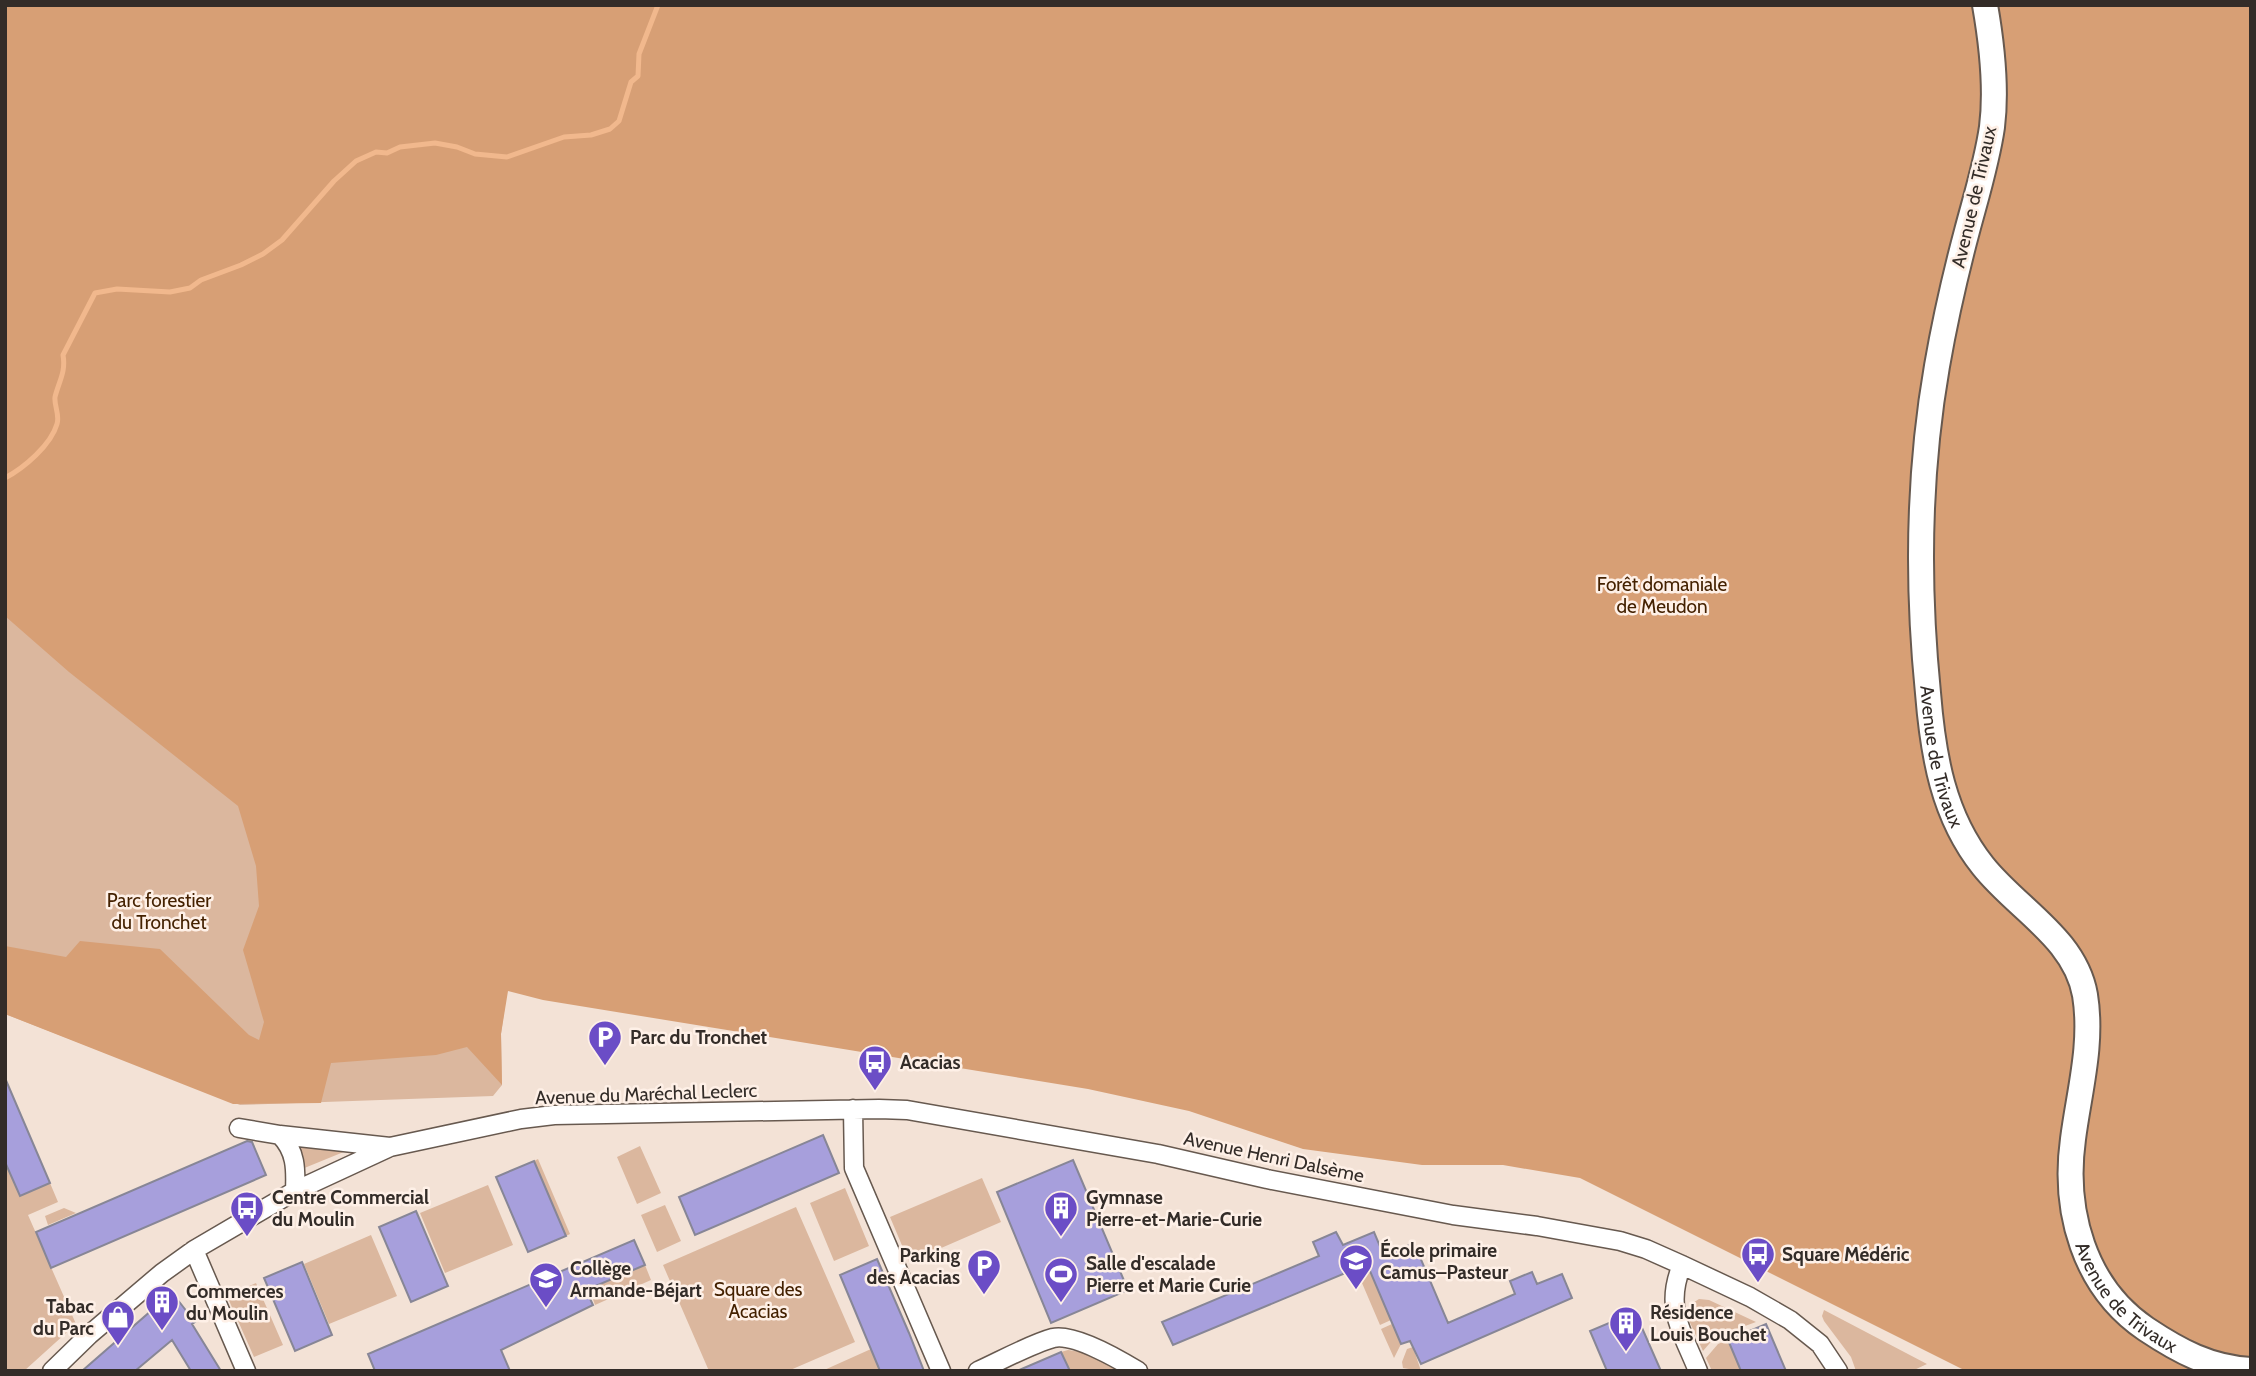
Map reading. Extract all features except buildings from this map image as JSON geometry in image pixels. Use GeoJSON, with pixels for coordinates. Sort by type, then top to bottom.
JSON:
{"type":"FeatureCollection","features":[{"type":"Feature","properties":{"kind":"main road","name":"Avenue de Trivaux"},"geometry":{"type":"LineString","coordinates":[[1985,5],[1994,71],[1992,127],[1945,322],[1930,408],[1922,484],[1920,540],[1923,628],[1934,754],[1952,813],[1971,849],[1993,878],[2066,950],[2080,976],[2088,1024],[2086,1056],[2072,1142],[2071,1179],[2078,1230],[2090,1265],[2119,1308],[2169,1345],[2216,1366],[2251,1370]]}},
{"type":"Feature","properties":{"kind":"street","name":"Avenue du Maréchal Leclerc"},"geometry":{"type":"LineString","coordinates":[[52,1371],[142,1289],[194,1250],[295,1191],[390,1147],[521,1119],[554,1115],[853,1109]]}},
{"type":"Feature","properties":{"kind":"street"},"geometry":{"type":"LineString","coordinates":[[853,1109],[854,1168],[941,1371]]}},
{"type":"Feature","properties":{"kind":"street","name":"Avenue Henri Dalsème"},"geometry":{"type":"LineString","coordinates":[[853,1109],[933,1114],[1158,1154],[1267,1179],[1453,1215],[1620,1241],[1646,1249],[1750,1297],[1798,1325],[1820,1344],[1838,1371]]}},
{"type":"Feature","properties":{"kind":"street"},"geometry":{"type":"LineString","coordinates":[[239,1128],[390,1147]]}},
{"type":"Feature","properties":{"kind":"street"},"geometry":{"type":"LineString","coordinates":[[280,1135],[290,1145],[296,1167],[295,1191]]}},
{"type":"Feature","properties":{"kind":"street"},"geometry":{"type":"LineString","coordinates":[[194,1250],[246,1371]]}},
{"type":"Feature","properties":{"kind":"street"},"geometry":{"type":"LineString","coordinates":[[1682,1265],[1675,1282],[1675,1314],[1698,1371]]}},
{"type":"Feature","properties":{"kind":"street"},"geometry":{"type":"LineString","coordinates":[[978,1371],[1054,1337],[1070,1338],[1138,1371]]}},
{"type":"Feature","properties":{"kind":"green space","name":"Forêt domaniale de Meudon"},"geometry":{"type":"Polygon","coordinates":[[[5,5],[2251,5],[2251,1371],[1966,1371],[1580,1178],[1503,1165],[1422,1165],[1303,1149],[1189,1111],[1088,1089],[543,1000],[508,991],[501,1034],[502,1085],[467,1047],[436,1055],[331,1063],[321,1103],[233,1104],[5,1014],[5,946],[66,957],[80,941],[160,949],[249,1035],[259,1040],[264,1022],[243,950],[259,906],[256,866],[238,806],[69,672],[5,616],[5,5]]]}},
{"type":"Feature","properties":{"kind":"green space","name":"Parc forestier du Tronchet"},"geometry":{"type":"Polygon","coordinates":[[[5,590],[507,991],[501,1034],[502,1085],[493,1096],[240,1105],[5,1014],[5,590]]]}},
{"type":"Feature","properties":{"kind":"green space"},"geometry":{"type":"Polygon","coordinates":[[[301,1144],[346,1151],[302,1169],[301,1144]]]}},
{"type":"Feature","properties":{"kind":"green space"},"geometry":{"type":"Polygon","coordinates":[[[640,1146],[661,1193],[637,1204],[617,1157],[640,1146]]]}},
{"type":"Feature","properties":{"kind":"green space"},"geometry":{"type":"Polygon","coordinates":[[[538,1159],[570,1234],[566,1236],[534,1161],[538,1159]]]}},
{"type":"Feature","properties":{"kind":"green space"},"geometry":{"type":"Polygon","coordinates":[[[5,1161],[20,1196],[50,1183],[58,1202],[28,1215],[76,1324],[24,1371],[5,1371],[5,1161]]]}},
{"type":"Feature","properties":{"kind":"green space"},"geometry":{"type":"Polygon","coordinates":[[[982,1178],[1001,1222],[909,1262],[890,1217],[982,1178]]]}},
{"type":"Feature","properties":{"kind":"green space"},"geometry":{"type":"Polygon","coordinates":[[[488,1185],[513,1245],[445,1273],[420,1213],[488,1185]]]}},
{"type":"Feature","properties":{"kind":"green space"},"geometry":{"type":"Polygon","coordinates":[[[845,1188],[869,1246],[834,1261],[810,1203],[845,1188]]]}},
{"type":"Feature","properties":{"kind":"green space"},"geometry":{"type":"Polygon","coordinates":[[[665,1205],[681,1241],[657,1252],[641,1215],[665,1205]]]}},
{"type":"Feature","properties":{"kind":"green space","name":"Square des Acacias"},"geometry":{"type":"Polygon","coordinates":[[[796,1207],[855,1342],[788,1371],[709,1371],[663,1265],[796,1207]]]}},
{"type":"Feature","properties":{"kind":"green space"},"geometry":{"type":"Polygon","coordinates":[[[64,1208],[76,1213],[48,1225],[45,1216],[64,1208]]]}},
{"type":"Feature","properties":{"kind":"green space"},"geometry":{"type":"Polygon","coordinates":[[[371,1235],[397,1296],[329,1324],[304,1264],[371,1235]]]}},
{"type":"Feature","properties":{"kind":"green space"},"geometry":{"type":"Polygon","coordinates":[[[645,1265],[651,1280],[595,1305],[589,1288],[645,1265]]]}},
{"type":"Feature","properties":{"kind":"green space"},"geometry":{"type":"Polygon","coordinates":[[[1367,1265],[1391,1320],[1380,1325],[1356,1269],[1367,1265]]]}},
{"type":"Feature","properties":{"kind":"green space"},"geometry":{"type":"Polygon","coordinates":[[[256,1283],[283,1345],[254,1357],[227,1296],[256,1283]]]}},
{"type":"Feature","properties":{"kind":"green space"},"geometry":{"type":"Polygon","coordinates":[[[1699,1299],[1709,1300],[1756,1322],[1715,1337],[1703,1351],[1687,1316],[1691,1304],[1699,1299]]]}},
{"type":"Feature","properties":{"kind":"green space"},"geometry":{"type":"Polygon","coordinates":[[[1824,1310],[1927,1364],[1912,1371],[1856,1371],[1851,1357],[1824,1321],[1824,1310]]]}},
{"type":"Feature","properties":{"kind":"green space"},"geometry":{"type":"Polygon","coordinates":[[[1392,1324],[1401,1344],[1394,1358],[1381,1329],[1392,1324]]]}},
{"type":"Feature","properties":{"kind":"green space"},"geometry":{"type":"Polygon","coordinates":[[[1728,1340],[1741,1371],[1712,1371],[1706,1358],[1718,1344],[1728,1340]]]}},
{"type":"Feature","properties":{"kind":"green space"},"geometry":{"type":"Polygon","coordinates":[[[1413,1347],[1421,1371],[1403,1368],[1402,1362],[1407,1349],[1413,1347]]]}},
{"type":"Feature","properties":{"kind":"green space"},"geometry":{"type":"Polygon","coordinates":[[[871,1349],[880,1371],[822,1371],[871,1349]]]}},
{"type":"Feature","properties":{"kind":"green space"},"geometry":{"type":"Polygon","coordinates":[[[1068,1350],[1087,1353],[1124,1371],[1069,1371],[1061,1352],[1068,1350]]]}},
{"type":"Feature","properties":{"kind":"waterway"},"geometry":{"type":"LineString","coordinates":[[5,478],[36,455],[54,432],[58,421],[55,397],[63,372],[63,355],[95,293],[117,289],[170,292],[190,288],[201,280],[263,254],[282,240],[334,181],[356,161],[376,152],[387,153],[400,147],[435,143],[475,154],[507,157],[564,137],[591,135],[610,129],[619,121],[631,82],[638,76],[639,54],[658,5]]}},
{"type":"Feature","properties":{"kind":"place","name":"Parc du Tronchet"},"geometry":{"type":"Point","coordinates":[605,1067]}},
{"type":"Feature","properties":{"kind":"place","name":"Acacias"},"geometry":{"type":"Point","coordinates":[875,1092]}},
{"type":"Feature","properties":{"kind":"place","name":"Centre Commercial du Moulin"},"geometry":{"type":"Point","coordinates":[247,1238]}},
{"type":"Feature","properties":{"kind":"place","name":"Gymnase Pierre-et-Marie-Curie"},"geometry":{"type":"Point","coordinates":[1061,1238]}},
{"type":"Feature","properties":{"kind":"place","name":"Square Médéric"},"geometry":{"type":"Point","coordinates":[1758,1284]}},
{"type":"Feature","properties":{"kind":"place","name":"École primaire Camus–Pasteur"},"geometry":{"type":"Point","coordinates":[1356,1291]}},
{"type":"Feature","properties":{"kind":"place","name":"Parking des Acacias"},"geometry":{"type":"Point","coordinates":[984,1296]}},
{"type":"Feature","properties":{"kind":"place","name":"Salle d'escalade Pierre et Marie Curie"},"geometry":{"type":"Point","coordinates":[1061,1304]}},
{"type":"Feature","properties":{"kind":"place","name":"Collège Armande-Béjart"},"geometry":{"type":"Point","coordinates":[546,1309]}},
{"type":"Feature","properties":{"kind":"place","name":"Commerces du Moulin"},"geometry":{"type":"Point","coordinates":[162,1332]}},
{"type":"Feature","properties":{"kind":"place","name":"Tabac du Parc"},"geometry":{"type":"Point","coordinates":[118,1347]}},
{"type":"Feature","properties":{"kind":"place","name":"Résidence Louis Bouchet"},"geometry":{"type":"Point","coordinates":[1626,1353]}}]}
